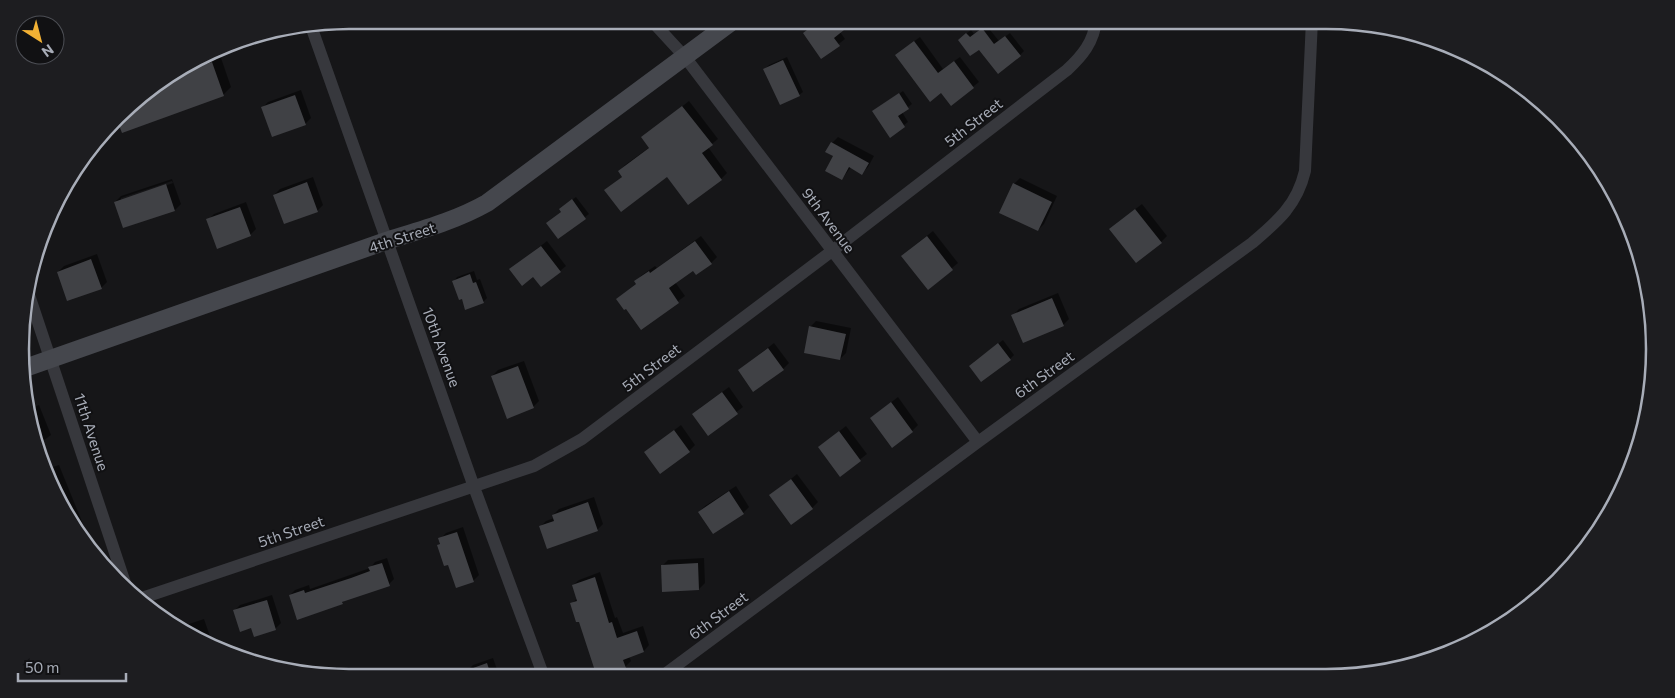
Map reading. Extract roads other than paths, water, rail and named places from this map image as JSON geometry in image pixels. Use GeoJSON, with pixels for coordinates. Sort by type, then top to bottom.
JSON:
{"type":"FeatureCollection","features":[{"type":"Feature","properties":{"kind":"street","name":"9th Avenue"},"geometry":{"type":"LineString","coordinates":[[659,29],[685,57],[978,442]]}},
{"type":"Feature","properties":{"kind":"street","name":"4th Street"},"geometry":{"type":"LineString","coordinates":[[29,367],[386,241],[447,222],[487,203],[722,29]]}},
{"type":"Feature","properties":{"kind":"street","name":"5th Street"},"geometry":{"type":"LineString","coordinates":[[146,597],[534,466],[582,439],[832,251],[1067,70],[1081,57],[1090,43],[1094,29]]}},
{"type":"Feature","properties":{"kind":"street","name":"6th Street"},"geometry":{"type":"LineString","coordinates":[[672,669],[1268,229],[1293,203],[1301,186],[1305,171],[1312,29]]}},
{"type":"Feature","properties":{"kind":"street","name":"10th Avenue"},"geometry":{"type":"LineString","coordinates":[[313,30],[386,241],[541,669]]}},
{"type":"Feature","properties":{"kind":"street","name":"11th Avenue"},"geometry":{"type":"LineString","coordinates":[[32,302],[122,574]]}}]}
